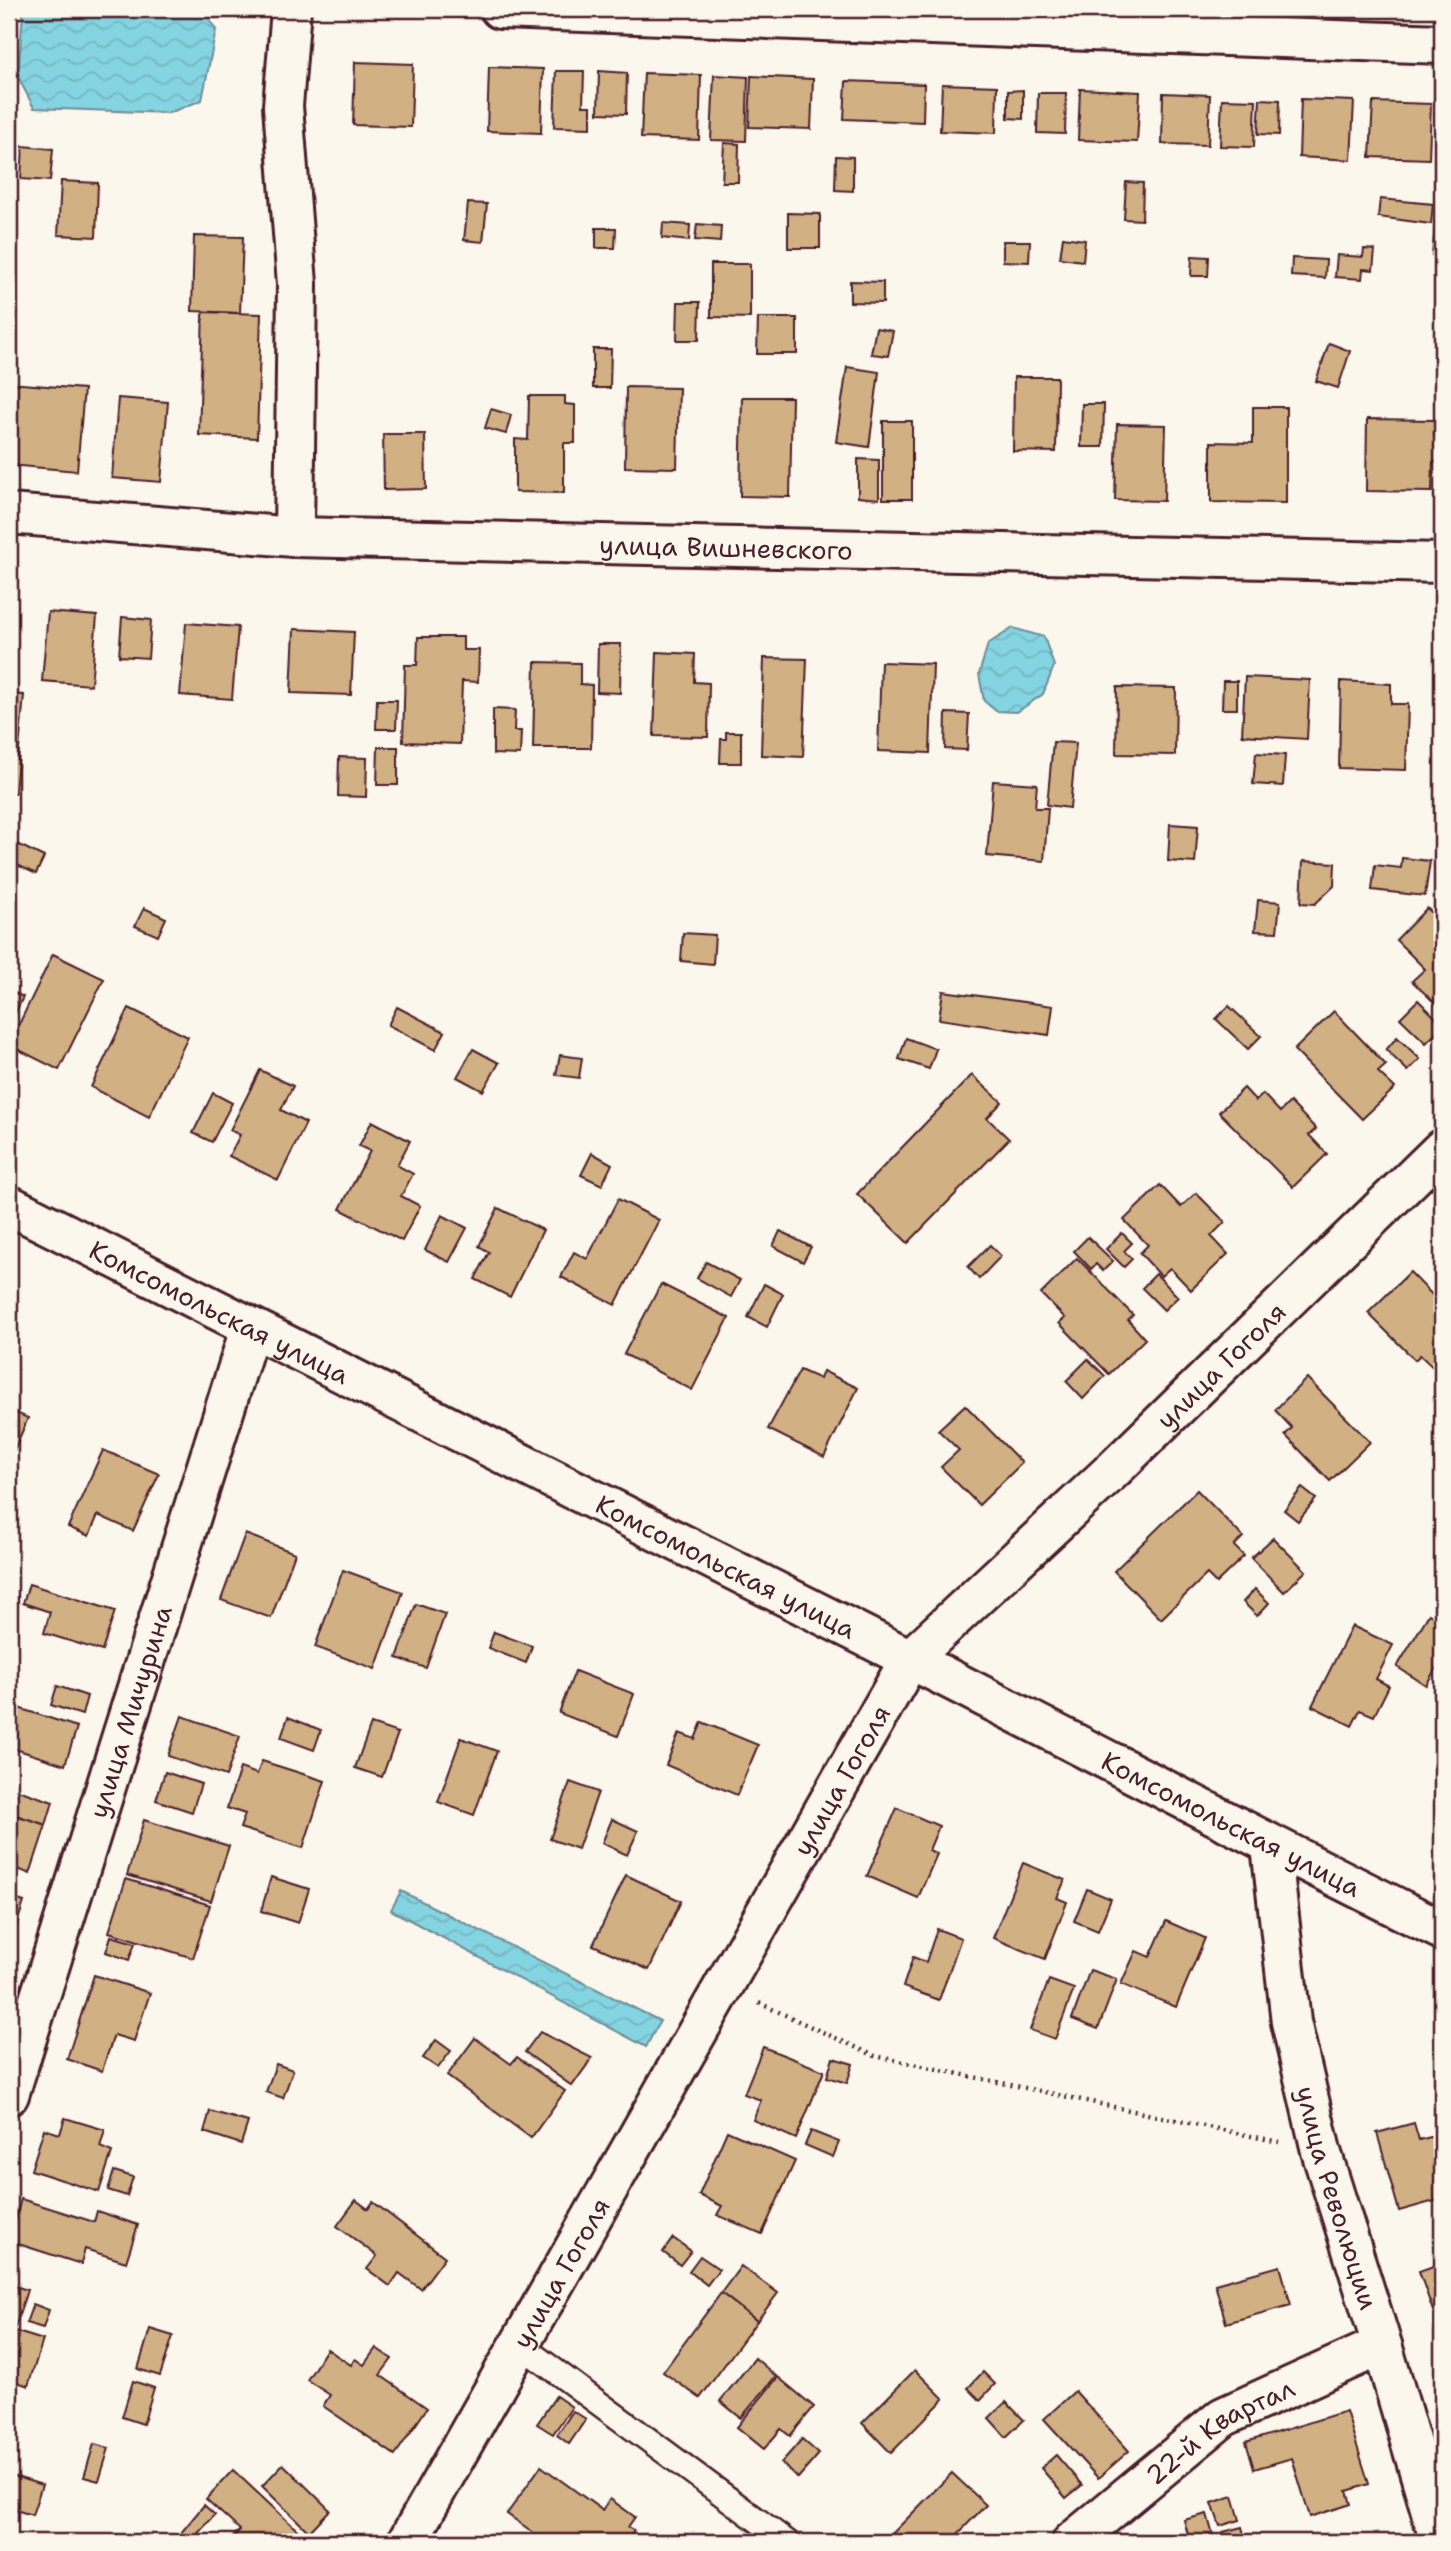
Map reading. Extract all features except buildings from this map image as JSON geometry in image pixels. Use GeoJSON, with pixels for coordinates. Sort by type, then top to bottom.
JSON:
{"type":"FeatureCollection","features":[{"type":"Feature","properties":{"kind":"street"},"geometry":{"type":"LineString","coordinates":[[291,9],[283,106],[297,285],[294,537]]}},
{"type":"Feature","properties":{"kind":"street"},"geometry":{"type":"LineString","coordinates":[[500,9],[1442,44]]}},
{"type":"Feature","properties":{"kind":"street","name":"улица Вишневского"},"geometry":{"type":"LineString","coordinates":[[9,514],[294,537],[1442,563]]}},
{"type":"Feature","properties":{"kind":"street","name":"улица Гоголя"},"geometry":{"type":"LineString","coordinates":[[407,2542],[910,1659],[1113,1470],[1442,1149]]}},
{"type":"Feature","properties":{"kind":"street","name":"Комсомольская улица"},"geometry":{"type":"LineString","coordinates":[[9,1205],[250,1329],[910,1659],[1271,1846],[1442,1930]]}},
{"type":"Feature","properties":{"kind":"street","name":"улица Мичурина"},"geometry":{"type":"LineString","coordinates":[[9,2095],[250,1329]]}},
{"type":"Feature","properties":{"kind":"street","name":"улица Революции"},"geometry":{"type":"LineString","coordinates":[[1271,1846],[1291,2022],[1321,2151],[1382,2344],[1440,2542]]}},
{"type":"Feature","properties":{"kind":"street","name":"22-й Квартал"},"geometry":{"type":"LineString","coordinates":[[1072,2542],[1223,2417],[1382,2344]]}},
{"type":"Feature","properties":{"kind":"lane"},"geometry":{"type":"LineString","coordinates":[[520,2345],[788,2542]]}},
{"type":"Feature","properties":{"kind":"path"},"geometry":{"type":"LineString","coordinates":[[722,1986],[875,2056],[1321,2151]]}},
{"type":"Feature","properties":{"kind":"water"},"geometry":{"type":"Polygon","coordinates":[[[27,9],[203,9],[216,30],[202,100],[169,113],[34,108],[18,77],[23,12],[27,9]]]}},
{"type":"Feature","properties":{"kind":"water"},"geometry":{"type":"Polygon","coordinates":[[[1013,628],[1044,637],[1054,666],[1043,694],[1017,712],[996,711],[984,701],[979,674],[988,644],[1013,628]]]}},
{"type":"Feature","properties":{"kind":"water"},"geometry":{"type":"Polygon","coordinates":[[[401,1891],[660,2021],[646,2047],[391,1910],[401,1891]]]}}]}
